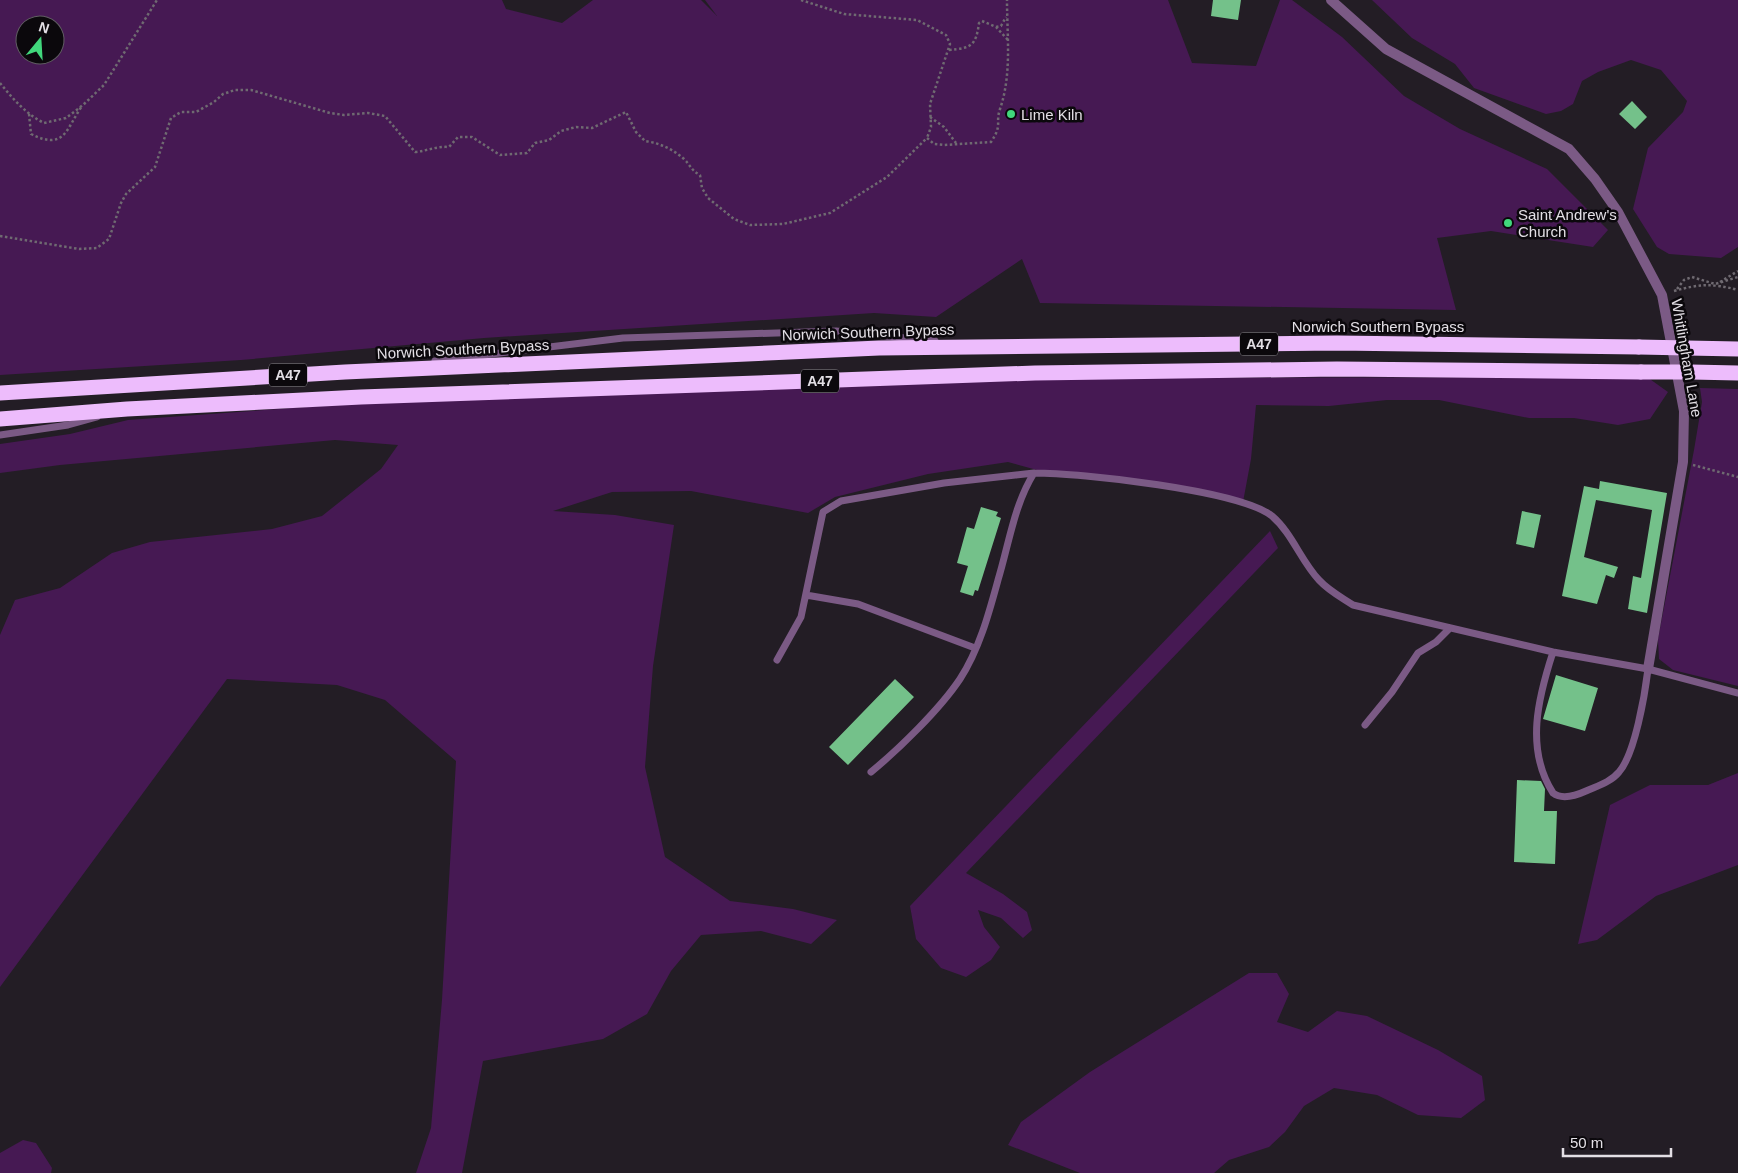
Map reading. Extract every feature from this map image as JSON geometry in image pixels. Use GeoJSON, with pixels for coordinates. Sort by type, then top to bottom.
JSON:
{"type":"FeatureCollection","features":[{"type":"Feature","properties":{"kind":"highway","name":"Norwich Southern Bypass"},"geometry":{"type":"LineString","coordinates":[[0,393],[345,372],[879,348],[1337,343],[1738,349]]}},
{"type":"Feature","properties":{"kind":"highway","name":"A47"},"geometry":{"type":"LineString","coordinates":[[0,418],[127,409],[351,398],[1035,373],[1338,369],[1738,373]]}},
{"type":"Feature","properties":{"kind":"street","name":"Whitlingham Lane"},"geometry":{"type":"LineString","coordinates":[[1331,0],[1386,49],[1569,149],[1595,179],[1618,212],[1662,295],[1684,411],[1683,462],[1648,669]]}},
{"type":"Feature","properties":{"kind":"lane"},"geometry":{"type":"LineString","coordinates":[[345,372],[623,338],[836,331],[984,347]]}},
{"type":"Feature","properties":{"kind":"lane"},"geometry":{"type":"LineString","coordinates":[[0,435],[68,425],[127,409]]}},
{"type":"Feature","properties":{"kind":"lane"},"geometry":{"type":"LineString","coordinates":[[777,660],[801,617],[823,512],[841,501],[944,483],[1034,473],[1072,473],[1188,491],[1260,508],[1273,517],[1285,531],[1318,580],[1353,605],[1552,652],[1648,669],[1738,693]]}},
{"type":"Feature","properties":{"kind":"lane"},"geometry":{"type":"LineString","coordinates":[[872,772],[960,679],[975,648],[998,582],[1018,507],[1026,486],[1034,473]]}},
{"type":"Feature","properties":{"kind":"lane"},"geometry":{"type":"LineString","coordinates":[[806,595],[858,604],[975,648]]}},
{"type":"Feature","properties":{"kind":"lane"},"geometry":{"type":"LineString","coordinates":[[1365,725],[1392,692],[1418,653],[1436,642],[1450,628]]}},
{"type":"Feature","properties":{"kind":"lane"},"geometry":{"type":"LineString","coordinates":[[1552,652],[1539,697],[1536,720],[1540,766],[1553,793],[1560,796],[1570,797],[1583,792],[1611,779],[1620,772],[1637,729],[1645,695],[1648,669]]}},
{"type":"Feature","properties":{"kind":"path"},"geometry":{"type":"LineString","coordinates":[[0,83],[29,114],[44,123],[66,118],[104,85],[157,0]]}},
{"type":"Feature","properties":{"kind":"path"},"geometry":{"type":"LineString","coordinates":[[0,236],[79,249],[97,248],[109,239],[121,202],[126,194],[155,167],[171,118],[181,112],[196,112],[214,102],[223,94],[235,90],[251,90],[330,113],[344,115],[368,113],[385,116],[415,152],[425,151],[436,146],[449,147],[458,137],[472,137],[500,156],[527,153],[535,144],[549,140],[561,131],[576,127],[592,128],[626,112],[636,132],[645,141],[659,143],[685,160],[689,169],[700,176],[702,188],[719,208],[734,219],[758,225],[783,224],[830,213],[887,177],[927,138],[931,127],[932,93],[950,44],[946,35],[917,20],[844,14],[801,0]]}},
{"type":"Feature","properties":{"kind":"path"},"geometry":{"type":"LineString","coordinates":[[927,138],[934,144],[956,143],[968,145],[991,142],[998,133],[1000,111],[1006,93],[1007,0]]}},
{"type":"Feature","properties":{"kind":"path"},"geometry":{"type":"LineString","coordinates":[[996,28],[1004,23],[1007,14]]}},
{"type":"Feature","properties":{"kind":"path"},"geometry":{"type":"LineString","coordinates":[[949,50],[962,49],[971,45],[977,39],[979,24],[982,21],[996,28],[1008,40]]}},
{"type":"Feature","properties":{"kind":"path"},"geometry":{"type":"LineString","coordinates":[[29,114],[31,134],[41,139],[60,139],[66,136],[83,105]]}},
{"type":"Feature","properties":{"kind":"path"},"geometry":{"type":"LineString","coordinates":[[930,118],[944,127],[956,143]]}},
{"type":"Feature","properties":{"kind":"path"},"geometry":{"type":"LineString","coordinates":[[1715,284],[1738,271]]}},
{"type":"Feature","properties":{"kind":"path"},"geometry":{"type":"LineString","coordinates":[[1676,291],[1684,280],[1692,277],[1738,290]]}},
{"type":"Feature","properties":{"kind":"path"},"geometry":{"type":"LineString","coordinates":[[1662,295],[1695,285],[1715,284],[1738,277]]}},
{"type":"Feature","properties":{"kind":"path"},"geometry":{"type":"LineString","coordinates":[[1683,462],[1738,476]]}},
{"type":"Feature","properties":{"kind":"shaded area"},"geometry":{"type":"Polygon","coordinates":[[[0,0],[502,0],[506,9],[562,23],[593,0],[701,0],[717,16],[705,0],[1168,0],[1192,63],[1256,66],[1280,0],[1292,0],[1342,37],[1404,96],[1460,129],[1547,169],[1608,230],[1593,247],[1491,231],[1437,238],[1456,310],[1040,303],[1022,259],[936,317],[874,313],[484,338],[241,360],[0,375],[0,0]]]}},
{"type":"Feature","properties":{"kind":"shaded area"},"geometry":{"type":"Polygon","coordinates":[[[1372,0],[1738,0],[1738,247],[1721,258],[1669,254],[1657,247],[1633,209],[1648,148],[1683,112],[1687,101],[1661,70],[1631,60],[1598,72],[1582,81],[1573,104],[1561,111],[1546,114],[1474,88],[1455,64],[1412,38],[1372,0]]]}},
{"type":"Feature","properties":{"kind":"shaded area"},"geometry":{"type":"Polygon","coordinates":[[[1647,377],[1668,392],[1650,419],[1618,425],[1574,418],[1529,418],[1439,400],[1387,400],[1329,406],[1256,405],[1251,459],[1243,502],[1188,491],[1048,473],[1008,462],[928,474],[835,497],[808,513],[691,491],[612,492],[553,511],[615,515],[674,525],[653,666],[645,767],[665,857],[730,901],[793,909],[837,920],[811,944],[761,931],[701,935],[671,971],[647,1014],[603,1039],[483,1061],[462,1173],[416,1173],[431,1128],[442,1000],[456,761],[385,700],[337,685],[227,679],[0,987],[0,635],[15,600],[60,588],[112,553],[150,542],[272,529],[322,516],[381,469],[398,445],[335,440],[60,465],[0,473],[0,444],[70,434],[128,420],[362,403],[1035,378],[1647,377]]]}},
{"type":"Feature","properties":{"kind":"shaded area"},"geometry":{"type":"Polygon","coordinates":[[[1700,388],[1738,389],[1738,686],[1673,670],[1659,659],[1658,639],[1702,402],[1700,388]]]}},
{"type":"Feature","properties":{"kind":"shaded area"},"geometry":{"type":"Polygon","coordinates":[[[1270,531],[1278,548],[966,873],[1003,894],[1027,912],[1032,930],[1023,938],[1001,918],[978,910],[984,927],[1000,947],[991,960],[966,977],[941,968],[916,939],[910,906],[1270,531]]]}},
{"type":"Feature","properties":{"kind":"shaded area"},"geometry":{"type":"Polygon","coordinates":[[[1738,773],[1738,865],[1656,896],[1597,940],[1578,944],[1610,805],[1650,785],[1708,785],[1738,773]]]}},
{"type":"Feature","properties":{"kind":"shaded area"},"geometry":{"type":"Polygon","coordinates":[[[1249,973],[1277,973],[1289,994],[1277,1022],[1308,1032],[1337,1011],[1367,1016],[1438,1050],[1482,1076],[1485,1100],[1461,1118],[1418,1115],[1377,1095],[1334,1088],[1304,1106],[1285,1132],[1269,1147],[1229,1160],[1214,1173],[1080,1173],[1008,1145],[1021,1122],[1090,1072],[1249,973]]]}},
{"type":"Feature","properties":{"kind":"shaded area"},"geometry":{"type":"Polygon","coordinates":[[[23,1140],[36,1143],[52,1168],[51,1173],[0,1173],[0,1153],[23,1140]]]}},
{"type":"Feature","properties":{"kind":"building"},"geometry":{"type":"Polygon","coordinates":[[[1213,0],[1241,0],[1238,20],[1211,16],[1213,0]]]}},
{"type":"Feature","properties":{"kind":"building"},"geometry":{"type":"Polygon","coordinates":[[[1632,101],[1647,117],[1635,129],[1619,114],[1632,101]]]}},
{"type":"Feature","properties":{"kind":"building"},"geometry":{"type":"Polygon","coordinates":[[[1600,481],[1667,493],[1647,613],[1628,609],[1633,576],[1641,578],[1652,510],[1596,500],[1584,557],[1618,567],[1614,578],[1606,575],[1597,604],[1562,596],[1584,486],[1599,489],[1600,481]]]}},
{"type":"Feature","properties":{"kind":"building"},"geometry":{"type":"Polygon","coordinates":[[[981,507],[998,512],[996,516],[1001,518],[978,591],[975,590],[973,596],[960,592],[968,566],[957,563],[967,527],[974,529],[981,507]]]}},
{"type":"Feature","properties":{"kind":"building"},"geometry":{"type":"Polygon","coordinates":[[[1522,511],[1541,515],[1534,548],[1516,544],[1522,511]]]}},
{"type":"Feature","properties":{"kind":"building"},"geometry":{"type":"Polygon","coordinates":[[[1556,675],[1598,688],[1585,731],[1543,719],[1556,675]]]}},
{"type":"Feature","properties":{"kind":"building"},"geometry":{"type":"Polygon","coordinates":[[[895,679],[914,697],[848,765],[829,747],[895,679]]]}},
{"type":"Feature","properties":{"kind":"building"},"geometry":{"type":"Polygon","coordinates":[[[1517,780],[1541,781],[1545,789],[1544,811],[1557,811],[1555,864],[1514,862],[1517,780]]]}},
{"type":"Feature","properties":{"kind":"place","name":"Lime Kiln"},"geometry":{"type":"Point","coordinates":[1011,114]}},
{"type":"Feature","properties":{"kind":"place","name":"Saint Andrew's Church"},"geometry":{"type":"Point","coordinates":[1508,223]}}]}
